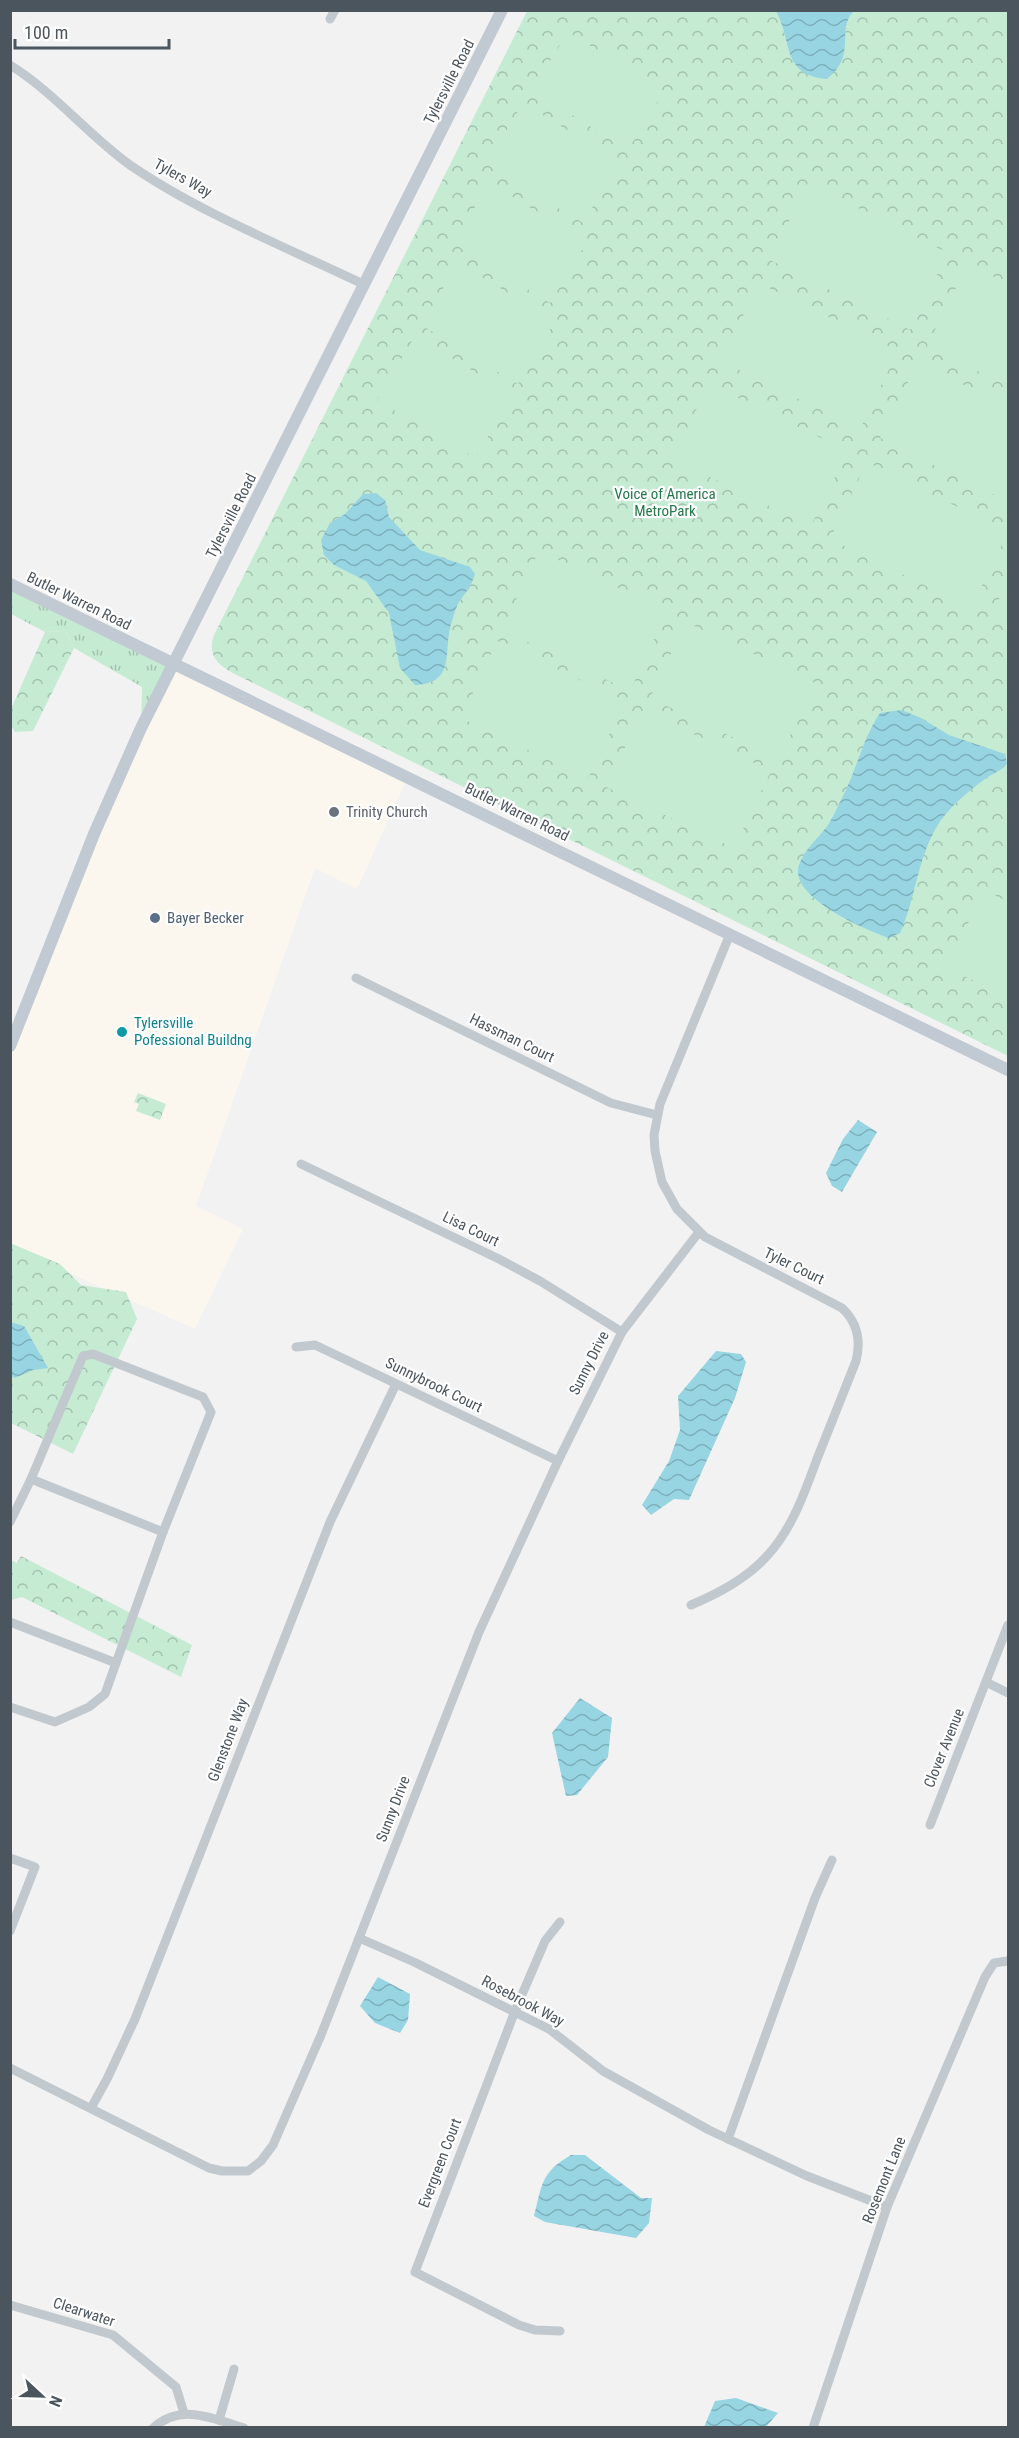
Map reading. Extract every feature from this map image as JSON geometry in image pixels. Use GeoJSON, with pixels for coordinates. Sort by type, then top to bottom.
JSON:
{"type":"FeatureCollection","features":[{"type":"Feature","properties":{"kind":"main road","name":"Tylersville Road"},"geometry":{"type":"LineString","coordinates":[[10,1047],[103,814],[173,664],[502,10]]}},
{"type":"Feature","properties":{"kind":"main road","name":"Butler Warren Road"},"geometry":{"type":"LineString","coordinates":[[10,584],[1008,1070]]}},
{"type":"Feature","properties":{"kind":"street","name":"Tylers Way"},"geometry":{"type":"LineString","coordinates":[[10,65],[35,81],[104,143],[140,171],[216,213],[363,284]]}},
{"type":"Feature","properties":{"kind":"street","name":"Tyler Court"},"geometry":{"type":"LineString","coordinates":[[691,1605],[738,1581],[762,1562],[782,1539],[802,1498],[856,1361],[859,1347],[855,1325],[842,1308],[726,1249],[699,1232],[677,1209],[662,1182],[655,1151],[657,1116],[682,1046],[730,934]]}},
{"type":"Feature","properties":{"kind":"street","name":"Hassman Court"},"geometry":{"type":"LineString","coordinates":[[356,978],[611,1103],[657,1116]]}},
{"type":"Feature","properties":{"kind":"street","name":"Lisa Court"},"geometry":{"type":"LineString","coordinates":[[301,1164],[499,1259],[540,1281],[622,1332]]}},
{"type":"Feature","properties":{"kind":"street","name":"Sunny Drive"},"geometry":{"type":"LineString","coordinates":[[10,2068],[209,2168],[222,2171],[248,2171],[261,2161],[273,2145],[293,2103],[478,1632],[558,1461],[622,1332],[699,1232]]}},
{"type":"Feature","properties":{"kind":"street","name":"Sunnybrook Court"},"geometry":{"type":"LineString","coordinates":[[296,1347],[315,1345],[558,1461]]}},
{"type":"Feature","properties":{"kind":"street"},"geometry":{"type":"LineString","coordinates":[[10,1522],[31,1479],[83,1356],[93,1354],[203,1397],[211,1412],[163,1532],[105,1694],[89,1707],[55,1722],[10,1707]]}},
{"type":"Feature","properties":{"kind":"street","name":"Glenstone Way"},"geometry":{"type":"LineString","coordinates":[[91,2108],[135,2019],[330,1522],[396,1384]]}},
{"type":"Feature","properties":{"kind":"street"},"geometry":{"type":"LineString","coordinates":[[31,1479],[163,1532]]}},
{"type":"Feature","properties":{"kind":"street"},"geometry":{"type":"LineString","coordinates":[[10,1622],[116,1663]]}},
{"type":"Feature","properties":{"kind":"street","name":"Clover Avenue"},"geometry":{"type":"LineString","coordinates":[[930,1825],[1008,1624]]}},
{"type":"Feature","properties":{"kind":"street"},"geometry":{"type":"LineString","coordinates":[[986,1682],[1008,1693]]}},
{"type":"Feature","properties":{"kind":"street"},"geometry":{"type":"LineString","coordinates":[[10,1858],[35,1867],[10,1931]]}},
{"type":"Feature","properties":{"kind":"street"},"geometry":{"type":"LineString","coordinates":[[728,2139],[815,1898],[832,1860]]}},
{"type":"Feature","properties":{"kind":"street","name":"Evergreen Court"},"geometry":{"type":"LineString","coordinates":[[560,1922],[545,1941],[515,2011],[415,2272],[519,2325],[535,2330],[560,2331]]}},
{"type":"Feature","properties":{"kind":"street","name":"Rosebrook Way"},"geometry":{"type":"LineString","coordinates":[[359,1938],[549,2029],[603,2071],[669,2109],[807,2176],[887,2207]]}},
{"type":"Feature","properties":{"kind":"street","name":"Rosemont Lane"},"geometry":{"type":"LineString","coordinates":[[813,2427],[887,2207],[985,1977],[994,1963],[1008,1961]]}},
{"type":"Feature","properties":{"kind":"street","name":"Clearwater"},"geometry":{"type":"LineString","coordinates":[[10,2305],[113,2336],[176,2386],[184,2413]]}},
{"type":"Feature","properties":{"kind":"street"},"geometry":{"type":"LineString","coordinates":[[219,2420],[234,2370]]}},
{"type":"Feature","properties":{"kind":"street"},"geometry":{"type":"LineString","coordinates":[[153,2427],[168,2417],[184,2413],[200,2414],[244,2427]]}},
{"type":"Feature","properties":{"kind":"shaded area"},"geometry":{"type":"Polygon","coordinates":[[[173,664],[408,777],[357,889],[315,868],[196,1206],[243,1229],[195,1329],[11,1247],[10,1046],[69,897],[173,664]]]}},
{"type":"Feature","properties":{"kind":"green space","name":"Voice of America MetroPark"},"geometry":{"type":"Polygon","coordinates":[[[527,11],[1008,11],[1008,1056],[241,677],[226,669],[215,659],[212,652],[214,635],[527,11]]]}},
{"type":"Feature","properties":{"kind":"green space"},"geometry":{"type":"Polygon","coordinates":[[[568,32],[664,91],[628,150],[532,90],[568,32]]]}},
{"type":"Feature","properties":{"kind":"green space"},"geometry":{"type":"Polygon","coordinates":[[[523,103],[620,162],[583,223],[486,164],[523,103]]]}},
{"type":"Feature","properties":{"kind":"green space"},"geometry":{"type":"Polygon","coordinates":[[[490,183],[587,242],[550,303],[453,243],[490,183]]]}},
{"type":"Feature","properties":{"kind":"green space"},"geometry":{"type":"Polygon","coordinates":[[[808,183],[948,253],[910,330],[770,260],[808,183]]]}},
{"type":"Feature","properties":{"kind":"green space"},"geometry":{"type":"Polygon","coordinates":[[[458,263],[555,321],[518,384],[421,325],[458,263]]]}},
{"type":"Feature","properties":{"kind":"green space"},"geometry":{"type":"Polygon","coordinates":[[[968,264],[1008,284],[1008,386],[927,346],[968,264]]]}},
{"type":"Feature","properties":{"kind":"green space"},"geometry":{"type":"Polygon","coordinates":[[[759,283],[898,351],[860,429],[721,361],[759,283]]]}},
{"type":"Feature","properties":{"kind":"green space"},"geometry":{"type":"Polygon","coordinates":[[[415,336],[513,395],[475,458],[377,400],[415,336]]]}},
{"type":"Feature","properties":{"kind":"green space"},"geometry":{"type":"Polygon","coordinates":[[[918,362],[1008,407],[1008,502],[880,438],[918,362]]]}},
{"type":"Feature","properties":{"kind":"green space"},"geometry":{"type":"Polygon","coordinates":[[[709,384],[848,451],[811,526],[672,459],[709,384]]]}},
{"type":"Feature","properties":{"kind":"green space"},"geometry":{"type":"Polygon","coordinates":[[[867,462],[1008,532],[971,608],[830,539],[867,462]]]}},
{"type":"Feature","properties":{"kind":"green space"},"geometry":{"type":"Polygon","coordinates":[[[539,551],[667,611],[630,691],[502,630],[539,551]]]}},
{"type":"Feature","properties":{"kind":"green space"},"geometry":{"type":"Polygon","coordinates":[[[1008,581],[1008,626],[990,617],[1008,581]]]}},
{"type":"Feature","properties":{"kind":"green space"},"geometry":{"type":"Polygon","coordinates":[[[10,584],[173,664],[141,728],[142,687],[74,648],[65,631],[45,632],[11,614],[10,584]]]}},
{"type":"Feature","properties":{"kind":"green space"},"geometry":{"type":"Polygon","coordinates":[[[686,622],[815,683],[779,759],[650,698],[686,622]]]}},
{"type":"Feature","properties":{"kind":"green space"},"geometry":{"type":"Polygon","coordinates":[[[65,631],[74,648],[33,731],[15,732],[11,725],[11,709],[45,632],[65,631]]]}},
{"type":"Feature","properties":{"kind":"green space"},"geometry":{"type":"Polygon","coordinates":[[[497,641],[625,701],[588,779],[461,718],[497,641]]]}},
{"type":"Feature","properties":{"kind":"green space"},"geometry":{"type":"Polygon","coordinates":[[[643,710],[771,771],[734,848],[606,787],[643,710]]]}},
{"type":"Feature","properties":{"kind":"green space"},"geometry":{"type":"Polygon","coordinates":[[[985,890],[1008,902],[1008,998],[946,967],[985,890]]]}},
{"type":"Feature","properties":{"kind":"green space"},"geometry":{"type":"Polygon","coordinates":[[[138,1093],[166,1104],[160,1120],[136,1111],[139,1104],[134,1102],[138,1093]]]}},
{"type":"Feature","properties":{"kind":"green space"},"geometry":{"type":"Polygon","coordinates":[[[10,1243],[60,1264],[81,1285],[126,1292],[137,1319],[73,1454],[11,1423],[10,1243]]]}},
{"type":"Feature","properties":{"kind":"green space"},"geometry":{"type":"Polygon","coordinates":[[[21,1556],[192,1645],[181,1677],[22,1597],[11,1600],[11,1560],[17,1563],[21,1556]]]}},
{"type":"Feature","properties":{"kind":"water"},"geometry":{"type":"Polygon","coordinates":[[[776,11],[854,11],[846,26],[842,60],[827,79],[812,76],[795,64],[776,11]]]}},
{"type":"Feature","properties":{"kind":"water"},"geometry":{"type":"Polygon","coordinates":[[[376,493],[385,500],[389,517],[420,550],[470,567],[475,574],[455,612],[449,632],[443,671],[438,678],[429,683],[415,685],[400,668],[389,613],[366,581],[334,565],[324,555],[321,540],[330,523],[345,514],[363,494],[376,493]]]}},
{"type":"Feature","properties":{"kind":"water"},"geometry":{"type":"Polygon","coordinates":[[[902,710],[921,718],[949,735],[1005,754],[1007,764],[967,793],[941,820],[927,847],[900,933],[889,938],[848,920],[817,900],[805,889],[799,877],[799,865],[832,819],[868,734],[880,713],[902,710]]]}},
{"type":"Feature","properties":{"kind":"water"},"geometry":{"type":"Polygon","coordinates":[[[858,1120],[877,1132],[842,1192],[832,1186],[826,1173],[843,1139],[858,1120]]]}},
{"type":"Feature","properties":{"kind":"water"},"geometry":{"type":"Polygon","coordinates":[[[10,1322],[24,1326],[48,1368],[33,1370],[15,1378],[11,1376],[10,1322]]]}},
{"type":"Feature","properties":{"kind":"water"},"geometry":{"type":"Polygon","coordinates":[[[716,1351],[741,1354],[746,1362],[735,1398],[689,1500],[674,1499],[651,1515],[642,1505],[669,1461],[680,1430],[678,1396],[716,1351]]]}},
{"type":"Feature","properties":{"kind":"water"},"geometry":{"type":"Polygon","coordinates":[[[580,1698],[612,1718],[608,1757],[577,1795],[566,1796],[552,1733],[580,1698]]]}},
{"type":"Feature","properties":{"kind":"water"},"geometry":{"type":"Polygon","coordinates":[[[378,1977],[410,1994],[408,2020],[400,2033],[375,2023],[360,2006],[378,1977]]]}},
{"type":"Feature","properties":{"kind":"water"},"geometry":{"type":"Polygon","coordinates":[[[571,2155],[585,2155],[641,2198],[652,2198],[649,2223],[636,2238],[545,2222],[534,2216],[544,2180],[554,2167],[571,2155]]]}},
{"type":"Feature","properties":{"kind":"water"},"geometry":{"type":"Polygon","coordinates":[[[736,2398],[778,2413],[766,2427],[704,2427],[715,2401],[736,2398]]]}},
{"type":"Feature","properties":{"kind":"place","name":"Trinity Church"},"geometry":{"type":"Point","coordinates":[334,812]}},
{"type":"Feature","properties":{"kind":"place","name":"Bayer Becker"},"geometry":{"type":"Point","coordinates":[155,918]}},
{"type":"Feature","properties":{"kind":"place","name":"Tylersville Pofessional Buildng"},"geometry":{"type":"Point","coordinates":[122,1032]}}]}
